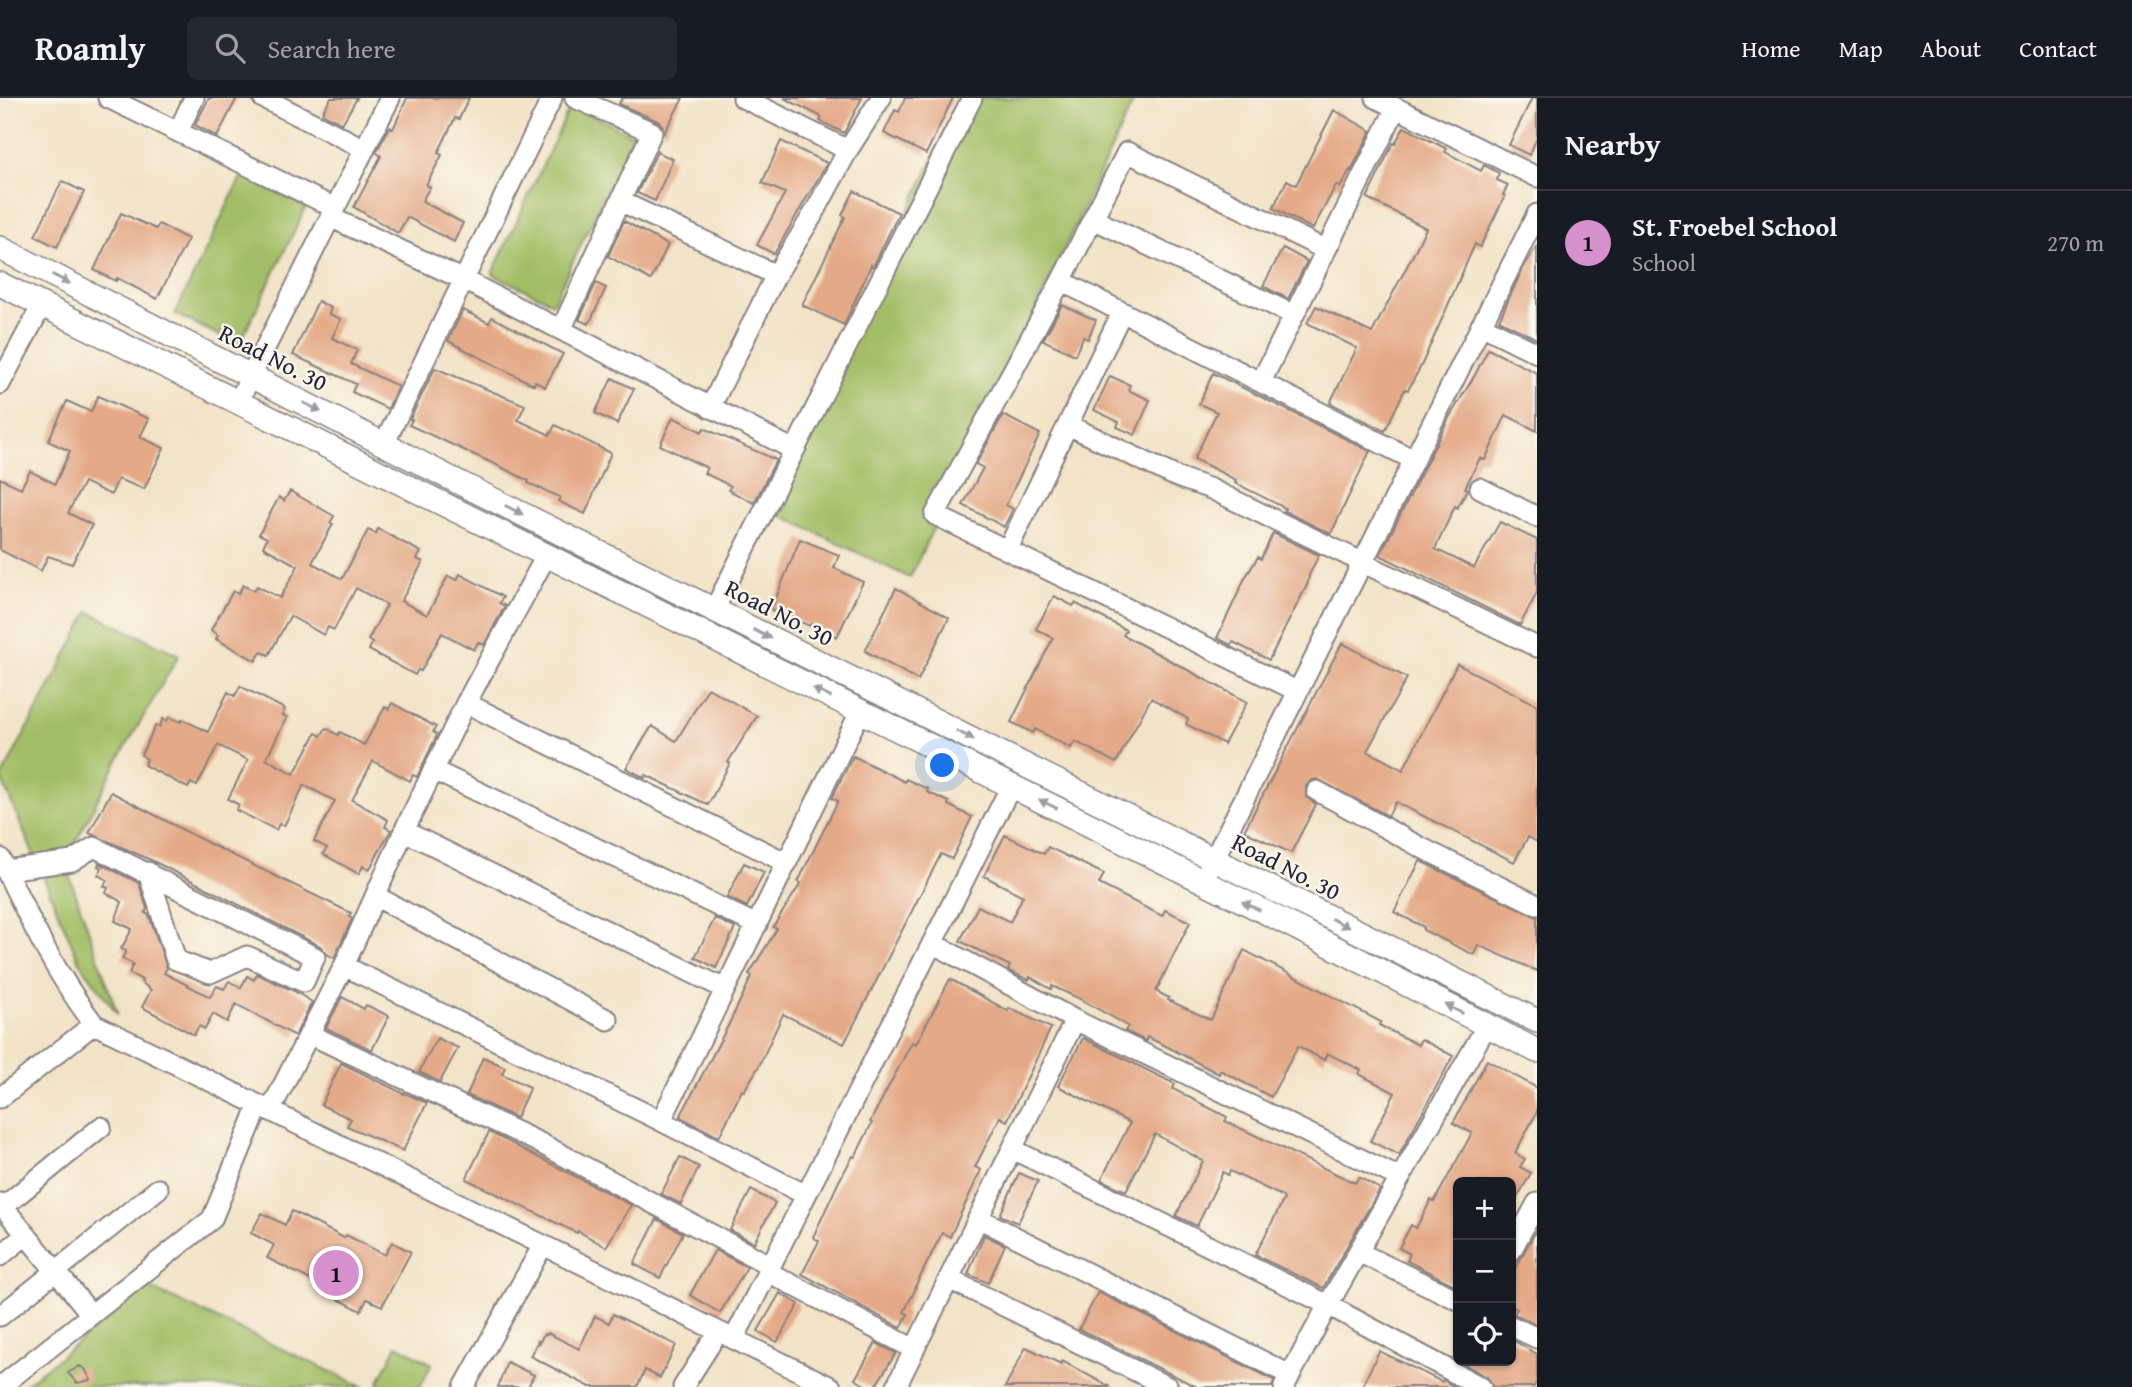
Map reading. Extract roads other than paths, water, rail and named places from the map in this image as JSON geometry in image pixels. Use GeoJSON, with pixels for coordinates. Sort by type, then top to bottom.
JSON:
{"type":"FeatureCollection","features":[{"type":"Feature","properties":{"kind":"street"},"geometry":{"type":"LineString","coordinates":[[108,98],[794,450]]}},
{"type":"Feature","properties":{"kind":"street"},"geometry":{"type":"LineString","coordinates":[[178,132],[194,98]]}},
{"type":"Feature","properties":{"kind":"street"},"geometry":{"type":"LineString","coordinates":[[263,98],[365,149]]}},
{"type":"Feature","properties":{"kind":"street"},"geometry":{"type":"LineString","coordinates":[[238,402],[390,98]]}},
{"type":"Feature","properties":{"kind":"street"},"geometry":{"type":"LineString","coordinates":[[384,444],[552,98]]}},
{"type":"Feature","properties":{"kind":"street"},"geometry":{"type":"LineString","coordinates":[[561,330],[652,132],[575,98]]}},
{"type":"Feature","properties":{"kind":"street"},"geometry":{"type":"LineString","coordinates":[[743,98],[848,150]]}},
{"type":"Feature","properties":{"kind":"street"},"geometry":{"type":"LineString","coordinates":[[710,408],[776,275],[881,98]]}},
{"type":"Feature","properties":{"kind":"street"},"geometry":{"type":"LineString","coordinates":[[714,610],[972,98]]}},
{"type":"Feature","properties":{"kind":"street"},"geometry":{"type":"LineString","coordinates":[[1376,98],[1537,177]]}},
{"type":"Feature","properties":{"kind":"street"},"geometry":{"type":"LineString","coordinates":[[1261,382],[1396,108]]}},
{"type":"Feature","properties":{"kind":"street"},"geometry":{"type":"LineString","coordinates":[[1297,691],[935,515],[1061,281],[1126,152],[1326,250]]}},
{"type":"Feature","properties":{"kind":"street"},"geometry":{"type":"LineString","coordinates":[[622,202],[776,275]]}},
{"type":"Feature","properties":{"kind":"street"},"geometry":{"type":"LineString","coordinates":[[1203,881],[1537,214]]}},
{"type":"Feature","properties":{"kind":"street"},"geometry":{"type":"LineString","coordinates":[[1093,219],[1294,315]]}},
{"type":"Feature","properties":{"kind":"street","name":"Road No. 30"},"geometry":{"type":"LineString","coordinates":[[0,248],[714,610],[1537,1021]]}},
{"type":"Feature","properties":{"kind":"street"},"geometry":{"type":"LineString","coordinates":[[1061,281],[1413,460]]}},
{"type":"Feature","properties":{"kind":"street","name":"Road No. 30"},"geometry":{"type":"LineString","coordinates":[[0,284],[1203,881],[1537,1051]]}},
{"type":"Feature","properties":{"kind":"street"},"geometry":{"type":"LineString","coordinates":[[0,384],[43,305]]}},
{"type":"Feature","properties":{"kind":"street"},"geometry":{"type":"LineString","coordinates":[[1008,549],[1122,312]]}},
{"type":"Feature","properties":{"kind":"street"},"geometry":{"type":"LineString","coordinates":[[1481,325],[1537,353]]}},
{"type":"Feature","properties":{"kind":"street"},"geometry":{"type":"LineString","coordinates":[[1068,425],[1177,477],[1211,489],[1537,647]]}},
{"type":"Feature","properties":{"kind":"street"},"geometry":{"type":"LineString","coordinates":[[1479,488],[1537,517]]}},
{"type":"Feature","properties":{"kind":"street"},"geometry":{"type":"LineString","coordinates":[[0,1387],[212,1219],[265,1108],[309,1034],[344,966],[404,831],[466,703],[547,556]]}},
{"type":"Feature","properties":{"kind":"street"},"geometry":{"type":"LineString","coordinates":[[466,703],[787,863]]}},
{"type":"Feature","properties":{"kind":"street"},"geometry":{"type":"LineString","coordinates":[[661,1121],[860,712]]}},
{"type":"Feature","properties":{"kind":"street"},"geometry":{"type":"LineString","coordinates":[[433,770],[757,925]]}},
{"type":"Feature","properties":{"kind":"street"},"geometry":{"type":"LineString","coordinates":[[683,1387],[726,1336],[770,1269],[1011,786]]}},
{"type":"Feature","properties":{"kind":"street"},"geometry":{"type":"LineString","coordinates":[[1317,791],[1422,848],[1537,905]]}},
{"type":"Feature","properties":{"kind":"street"},"geometry":{"type":"LineString","coordinates":[[404,831],[725,989]]}},
{"type":"Feature","properties":{"kind":"street"},"geometry":{"type":"LineString","coordinates":[[148,872],[176,960],[210,972],[247,956],[304,982],[315,957],[148,872],[94,847],[72,861],[3,864],[33,928],[69,992],[94,1024],[831,1387]]}},
{"type":"Feature","properties":{"kind":"street"},"geometry":{"type":"LineString","coordinates":[[375,896],[608,1020]]}},
{"type":"Feature","properties":{"kind":"street"},"geometry":{"type":"LineString","coordinates":[[932,943],[1076,1020],[1400,1178]]}},
{"type":"Feature","properties":{"kind":"street"},"geometry":{"type":"LineString","coordinates":[[344,966],[806,1195]]}},
{"type":"Feature","properties":{"kind":"street"},"geometry":{"type":"LineString","coordinates":[[896,1387],[1076,1020]]}},
{"type":"Feature","properties":{"kind":"street"},"geometry":{"type":"LineString","coordinates":[[0,1098],[94,1024]]}},
{"type":"Feature","properties":{"kind":"street"},"geometry":{"type":"LineString","coordinates":[[978,1218],[1287,1381],[1487,1025]]}},
{"type":"Feature","properties":{"kind":"street"},"geometry":{"type":"LineString","coordinates":[[309,1034],[538,1142],[914,1349]]}},
{"type":"Feature","properties":{"kind":"street"},"geometry":{"type":"LineString","coordinates":[[90,1313],[1,1205],[101,1127]]}},
{"type":"Feature","properties":{"kind":"street"},"geometry":{"type":"LineString","coordinates":[[1012,1149],[1328,1305],[1470,1384]]}},
{"type":"Feature","properties":{"kind":"street"},"geometry":{"type":"LineString","coordinates":[[0,1316],[158,1189]]}},
{"type":"Feature","properties":{"kind":"street"},"geometry":{"type":"LineString","coordinates":[[1516,1242],[1537,1203]]}},
{"type":"Feature","properties":{"kind":"street"},"geometry":{"type":"LineString","coordinates":[[0,1256],[26,1235]]}},
{"type":"Feature","properties":{"kind":"street"},"geometry":{"type":"LineString","coordinates":[[464,1387],[543,1245]]}},
{"type":"Feature","properties":{"kind":"street"},"geometry":{"type":"LineString","coordinates":[[1358,1252],[1453,1298]]}},
{"type":"Feature","properties":{"kind":"street"},"geometry":{"type":"LineString","coordinates":[[948,1279],[1168,1387]]}},
{"type":"Feature","properties":{"kind":"street"},"geometry":{"type":"LineString","coordinates":[[1516,1328],[1537,1338]]}},
{"type":"Feature","properties":{"kind":"place","name":"St. Froebel School"},"geometry":{"type":"Point","coordinates":[336,1273]}}]}
